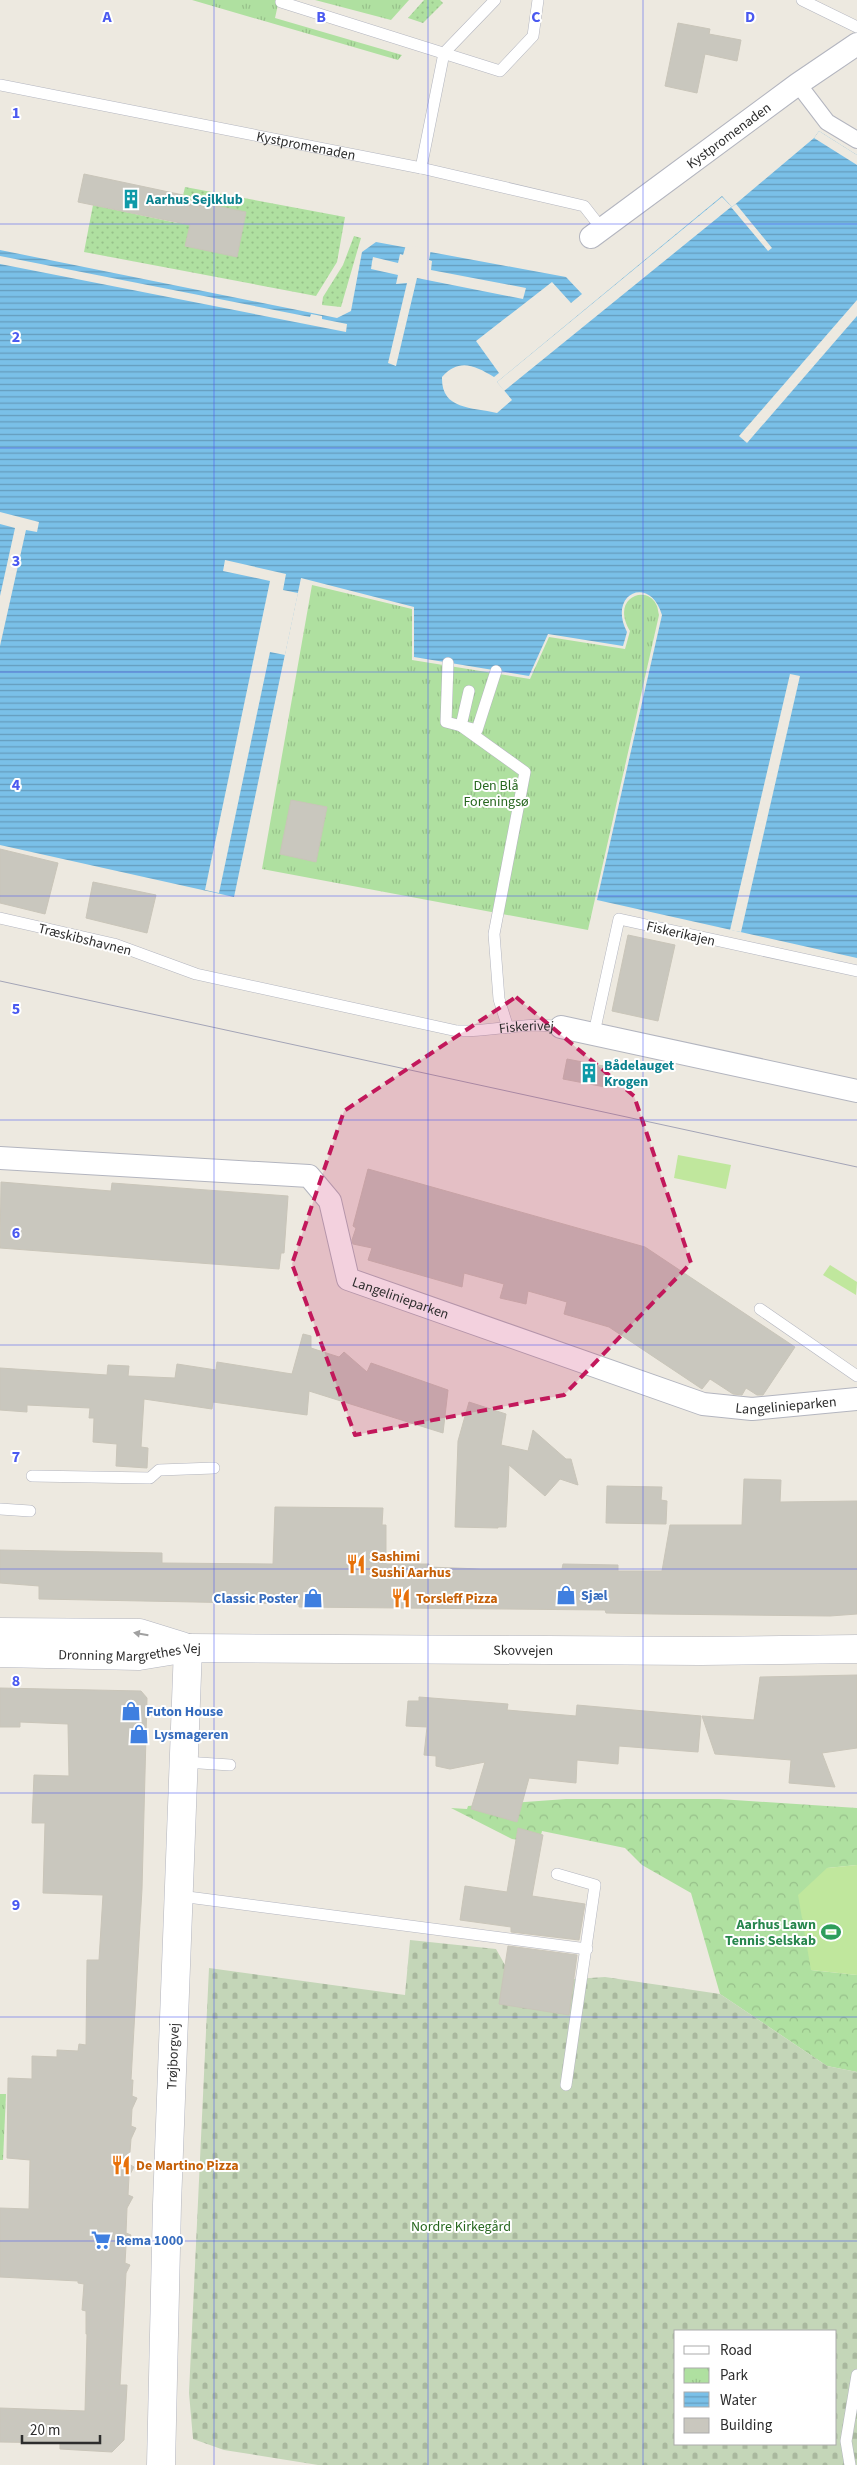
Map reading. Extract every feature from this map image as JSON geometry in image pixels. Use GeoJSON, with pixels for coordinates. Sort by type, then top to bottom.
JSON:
{"type":"FeatureCollection","features":[{"type":"Feature","properties":{"kind":"street","name":"Kystpromenaden"},"geometry":{"type":"LineString","coordinates":[[596,233],[798,84],[857,44]]}},
{"type":"Feature","properties":{"kind":"street"},"geometry":{"type":"LineString","coordinates":[[798,84],[827,122],[857,140]]}},
{"type":"Feature","properties":{"kind":"street","name":"Fiskerivej"},"geometry":{"type":"LineString","coordinates":[[561,1027],[857,1091]]}},
{"type":"Feature","properties":{"kind":"street","name":"Langelinieparken"},"geometry":{"type":"LineString","coordinates":[[0,1158],[309,1176],[330,1201],[348,1279],[703,1404],[752,1409],[857,1398]]}},
{"type":"Feature","properties":{"kind":"street","name":"Dronning Margrethes Vej"},"geometry":{"type":"LineString","coordinates":[[0,1632],[140,1633],[188,1648]]}},
{"type":"Feature","properties":{"kind":"street","name":"Dronning Margrethes Vej"},"geometry":{"type":"LineString","coordinates":[[0,1653],[139,1656],[188,1648]]}},
{"type":"Feature","properties":{"kind":"street","name":"Skovvejen"},"geometry":{"type":"LineString","coordinates":[[188,1648],[701,1651],[857,1649]]}},
{"type":"Feature","properties":{"kind":"street","name":"Trøjborgvej"},"geometry":{"type":"LineString","coordinates":[[161,2465],[167,2204],[188,1648]]}},
{"type":"Feature","properties":{"kind":"lane"},"geometry":{"type":"LineString","coordinates":[[421,168],[444,53],[495,0]]}},
{"type":"Feature","properties":{"kind":"lane"},"geometry":{"type":"LineString","coordinates":[[281,2],[500,71],[533,36],[538,0]]}},
{"type":"Feature","properties":{"kind":"lane"},"geometry":{"type":"LineString","coordinates":[[802,0],[857,27]]}},
{"type":"Feature","properties":{"kind":"lane","name":"Kystpromenaden"},"geometry":{"type":"LineString","coordinates":[[0,85],[421,168],[584,206],[596,233]]}},
{"type":"Feature","properties":{"kind":"lane"},"geometry":{"type":"LineString","coordinates":[[448,663],[446,722],[477,730],[496,671]]}},
{"type":"Feature","properties":{"kind":"lane"},"geometry":{"type":"LineString","coordinates":[[461,726],[468,691]]}},
{"type":"Feature","properties":{"kind":"lane"},"geometry":{"type":"LineString","coordinates":[[461,726],[526,772],[494,934],[499,999],[508,1028]]}},
{"type":"Feature","properties":{"kind":"lane","name":"Træskibshavnen"},"geometry":{"type":"LineString","coordinates":[[0,918],[114,944],[196,974]]}},
{"type":"Feature","properties":{"kind":"lane","name":"Fiskerikajen"},"geometry":{"type":"LineString","coordinates":[[594,1033],[619,919],[857,971]]}},
{"type":"Feature","properties":{"kind":"lane","name":"Fiskerivej"},"geometry":{"type":"LineString","coordinates":[[196,974],[458,1031],[482,1032],[534,1024],[561,1027]]}},
{"type":"Feature","properties":{"kind":"lane"},"geometry":{"type":"LineString","coordinates":[[760,1309],[857,1376]]}},
{"type":"Feature","properties":{"kind":"lane"},"geometry":{"type":"LineString","coordinates":[[32,1476],[150,1478],[159,1470],[214,1468]]}},
{"type":"Feature","properties":{"kind":"lane"},"geometry":{"type":"LineString","coordinates":[[0,1509],[30,1511]]}},
{"type":"Feature","properties":{"kind":"lane"},"geometry":{"type":"LineString","coordinates":[[185,1762],[230,1765]]}},
{"type":"Feature","properties":{"kind":"lane"},"geometry":{"type":"LineString","coordinates":[[557,1874],[596,1885],[566,2085]]}},
{"type":"Feature","properties":{"kind":"lane"},"geometry":{"type":"LineString","coordinates":[[180,1896],[587,1949]]}},
{"type":"Feature","properties":{"kind":"lane"},"geometry":{"type":"LineString","coordinates":[[850,2465],[846,2441],[857,2375]]}},
{"type":"Feature","properties":{"kind":"highlighted area"},"geometry":{"type":"Polygon","coordinates":[[[516,997],[634,1096],[691,1263],[564,1395],[355,1435],[292,1264],[344,1111],[516,997]]]}},
{"type":"Feature","properties":{"kind":"green space"},"geometry":{"type":"Polygon","coordinates":[[[192,0],[279,0],[275,18],[402,55],[398,60],[192,0]]]}},
{"type":"Feature","properties":{"kind":"green space"},"geometry":{"type":"Polygon","coordinates":[[[315,0],[409,0],[391,20],[315,0]]]}},
{"type":"Feature","properties":{"kind":"green space"},"geometry":{"type":"Polygon","coordinates":[[[424,0],[440,0],[443,3],[423,23],[408,18],[424,0]]]}},
{"type":"Feature","properties":{"kind":"green space"},"geometry":{"type":"Polygon","coordinates":[[[185,187],[345,217],[337,262],[316,296],[84,252],[93,205],[177,223],[185,187]]]}},
{"type":"Feature","properties":{"kind":"green space"},"geometry":{"type":"Polygon","coordinates":[[[354,236],[361,238],[341,307],[322,305],[323,297],[343,265],[354,236]]]}},
{"type":"Feature","properties":{"kind":"green space","name":"Den Blå Foreningsø"},"geometry":{"type":"Polygon","coordinates":[[[312,585],[412,609],[412,660],[530,679],[549,637],[625,649],[630,631],[625,620],[624,610],[627,603],[638,595],[645,595],[656,604],[659,615],[588,930],[262,869],[312,585]]]}},
{"type":"Feature","properties":{"kind":"green space"},"geometry":{"type":"Polygon","coordinates":[[[678,1155],[731,1165],[726,1189],[674,1178],[678,1155]]]}},
{"type":"Feature","properties":{"kind":"green space"},"geometry":{"type":"Polygon","coordinates":[[[830,1265],[857,1282],[856,1295],[823,1275],[830,1265]]]}},
{"type":"Feature","properties":{"kind":"green space"},"geometry":{"type":"Polygon","coordinates":[[[566,1799],[719,1799],[857,1808],[857,1865],[827,1868],[811,1970],[857,1975],[857,2072],[827,2066],[720,1994],[691,1893],[642,1865],[625,1848],[542,1831],[539,1843],[512,1839],[451,1808],[467,1809],[468,1806],[566,1799]]]}},
{"type":"Feature","properties":{"kind":"green space","name":"Aarhus Lawn Tennis Selskab"},"geometry":{"type":"Polygon","coordinates":[[[857,1865],[857,1975],[811,1970],[798,1895],[827,1868],[857,1865]]]}},
{"type":"Feature","properties":{"kind":"green space","name":"Nordre Kirkegård"},"geometry":{"type":"Polygon","coordinates":[[[410,1940],[496,1949],[515,1983],[605,1977],[720,1994],[827,2066],[857,2072],[857,2465],[318,2465],[224,2450],[193,2439],[189,2393],[209,1968],[405,1995],[410,1940]]]}},
{"type":"Feature","properties":{"kind":"green space"},"geometry":{"type":"Polygon","coordinates":[[[0,2094],[6,2094],[3,2160],[0,2160],[0,2094]]]}},
{"type":"Feature","properties":{"kind":"water"},"geometry":{"type":"Polygon","coordinates":[[[819,131],[857,155],[857,958],[597,900],[662,615],[656,602],[649,595],[640,592],[632,594],[626,599],[622,608],[622,619],[627,632],[623,646],[548,634],[529,676],[414,657],[414,607],[301,578],[234,897],[0,845],[0,250],[337,318],[351,311],[362,252],[376,242],[566,277],[582,294],[571,303],[552,282],[476,341],[499,373],[494,377],[480,369],[461,365],[454,367],[442,377],[443,388],[452,401],[468,408],[497,413],[512,400],[497,382],[722,196],[732,207],[814,138],[819,131]]]}},
{"type":"Feature","properties":{"kind":"pier"},"geometry":{"type":"Polygon","coordinates":[[[819,131],[857,155],[857,165],[814,138],[819,131]]]}},
{"type":"Feature","properties":{"kind":"pier"},"geometry":{"type":"Polygon","coordinates":[[[722,197],[732,207],[736,204],[772,248],[768,251],[731,207],[504,391],[497,382],[722,197]]]}},
{"type":"Feature","properties":{"kind":"pier"},"geometry":{"type":"Polygon","coordinates":[[[406,245],[431,249],[429,260],[432,261],[431,270],[526,288],[523,299],[417,278],[396,366],[388,363],[407,283],[396,284],[398,275],[371,269],[372,262],[373,257],[398,263],[400,254],[403,255],[406,245]]]}},
{"type":"Feature","properties":{"kind":"pier"},"geometry":{"type":"Polygon","coordinates":[[[0,256],[310,317],[311,314],[322,316],[322,319],[347,324],[346,332],[0,264],[0,256]]]}},
{"type":"Feature","properties":{"kind":"pier"},"geometry":{"type":"Polygon","coordinates":[[[857,300],[857,316],[747,443],[739,436],[857,300]]]}},
{"type":"Feature","properties":{"kind":"pier"},"geometry":{"type":"Polygon","coordinates":[[[0,512],[39,522],[37,532],[26,530],[0,646],[0,596],[15,528],[0,524],[0,512]]]}},
{"type":"Feature","properties":{"kind":"pier"},"geometry":{"type":"Polygon","coordinates":[[[225,560],[286,574],[283,590],[298,593],[285,655],[270,652],[219,893],[205,890],[270,581],[223,571],[225,560]]]}},
{"type":"Feature","properties":{"kind":"pier"},"geometry":{"type":"Polygon","coordinates":[[[790,674],[800,676],[741,932],[730,930],[790,674]]]}},
{"type":"Feature","properties":{"kind":"building"},"geometry":{"type":"Polygon","coordinates":[[[678,23],[710,29],[709,34],[741,40],[737,61],[705,54],[697,93],[665,86],[678,23]]]}},
{"type":"Feature","properties":{"kind":"building"},"geometry":{"type":"Polygon","coordinates":[[[84,174],[183,195],[182,199],[246,212],[237,257],[185,246],[190,225],[78,202],[84,174]]]}},
{"type":"Feature","properties":{"kind":"building"},"geometry":{"type":"Polygon","coordinates":[[[291,800],[327,807],[316,862],[280,854],[291,800]]]}},
{"type":"Feature","properties":{"kind":"building"},"geometry":{"type":"Polygon","coordinates":[[[0,849],[58,863],[45,914],[0,903],[0,849]]]}},
{"type":"Feature","properties":{"kind":"building"},"geometry":{"type":"Polygon","coordinates":[[[93,882],[156,895],[147,933],[86,918],[93,882]]]}},
{"type":"Feature","properties":{"kind":"building"},"geometry":{"type":"Polygon","coordinates":[[[628,935],[675,945],[658,1021],[612,1011],[628,935]]]}},
{"type":"Feature","properties":{"kind":"building","name":"Bådelauget Krogen"},"geometry":{"type":"Polygon","coordinates":[[[567,1059],[609,1067],[605,1087],[563,1079],[567,1059]]]}},
{"type":"Feature","properties":{"kind":"building"},"geometry":{"type":"Polygon","coordinates":[[[368,1169],[645,1247],[795,1347],[763,1395],[757,1395],[746,1388],[742,1395],[733,1394],[710,1379],[702,1389],[609,1327],[564,1314],[567,1302],[528,1291],[526,1304],[500,1298],[504,1284],[464,1273],[462,1287],[368,1260],[372,1248],[353,1244],[352,1240],[356,1228],[353,1226],[368,1169]]]}},
{"type":"Feature","properties":{"kind":"building"},"geometry":{"type":"Polygon","coordinates":[[[1,1182],[111,1191],[112,1183],[288,1196],[284,1253],[281,1253],[279,1269],[0,1248],[1,1182]]]}},
{"type":"Feature","properties":{"kind":"building"},"geometry":{"type":"Polygon","coordinates":[[[303,1334],[311,1336],[311,1348],[339,1357],[344,1352],[367,1372],[371,1363],[448,1390],[443,1433],[309,1391],[307,1415],[213,1402],[212,1409],[144,1399],[141,1447],[148,1448],[147,1468],[116,1466],[117,1444],[93,1442],[94,1418],[89,1418],[90,1408],[27,1405],[27,1412],[0,1410],[0,1368],[107,1375],[108,1365],[129,1366],[128,1376],[175,1378],[177,1364],[216,1370],[217,1362],[292,1374],[303,1334]]]}},
{"type":"Feature","properties":{"kind":"building"},"geometry":{"type":"Polygon","coordinates":[[[469,1402],[506,1414],[501,1445],[528,1451],[533,1430],[566,1459],[571,1459],[578,1485],[560,1479],[545,1496],[509,1465],[506,1527],[455,1527],[458,1441],[469,1402]]]}},
{"type":"Feature","properties":{"kind":"building"},"geometry":{"type":"Polygon","coordinates":[[[744,1479],[781,1480],[780,1502],[857,1501],[857,1614],[830,1616],[656,1614],[606,1613],[605,1610],[299,1607],[299,1604],[39,1599],[39,1586],[0,1583],[0,1550],[162,1553],[162,1563],[273,1564],[275,1507],[383,1508],[382,1525],[386,1525],[386,1564],[429,1564],[429,1567],[480,1569],[562,1569],[563,1564],[618,1565],[618,1571],[662,1571],[670,1525],[742,1525],[744,1479]]]}},
{"type":"Feature","properties":{"kind":"building"},"geometry":{"type":"Polygon","coordinates":[[[607,1486],[662,1487],[661,1500],[667,1501],[666,1524],[606,1523],[607,1486]]]}},
{"type":"Feature","properties":{"kind":"building"},"geometry":{"type":"Polygon","coordinates":[[[857,1675],[857,1748],[822,1753],[835,1787],[789,1783],[791,1760],[715,1754],[702,1716],[754,1720],[760,1677],[857,1675]]]}},
{"type":"Feature","properties":{"kind":"building"},"geometry":{"type":"Polygon","coordinates":[[[0,1688],[141,1691],[147,1698],[142,1889],[131,2080],[133,2080],[132,2096],[137,2098],[132,2109],[131,2126],[136,2128],[131,2139],[129,2164],[134,2167],[129,2176],[128,2195],[133,2197],[127,2208],[126,2233],[131,2235],[126,2246],[125,2263],[130,2265],[126,2273],[120,2385],[127,2385],[124,2440],[112,2452],[60,2449],[60,2443],[0,2442],[0,2408],[85,2411],[87,2334],[86,2311],[82,2310],[84,2284],[78,2283],[78,2281],[0,2277],[0,2208],[29,2209],[30,2160],[7,2158],[8,2078],[32,2079],[32,2056],[57,2057],[57,2050],[78,2051],[79,2044],[86,2045],[87,1960],[99,1960],[103,1895],[43,1893],[45,1823],[32,1823],[34,1775],[69,1776],[68,1724],[20,1722],[20,1727],[0,1727],[0,1688]]]}},
{"type":"Feature","properties":{"kind":"building"},"geometry":{"type":"Polygon","coordinates":[[[419,1697],[508,1704],[507,1710],[576,1716],[577,1705],[701,1716],[698,1752],[619,1746],[618,1764],[577,1760],[576,1783],[529,1778],[517,1822],[471,1809],[485,1762],[450,1769],[436,1766],[436,1756],[424,1755],[427,1727],[406,1726],[408,1701],[419,1701],[419,1697]]]}},
{"type":"Feature","properties":{"kind":"building"},"geometry":{"type":"Polygon","coordinates":[[[518,1828],[543,1835],[532,1896],[585,1904],[579,1940],[511,1932],[511,1927],[460,1920],[465,1886],[507,1892],[518,1828]]]}},
{"type":"Feature","properties":{"kind":"building"},"geometry":{"type":"Polygon","coordinates":[[[508,1946],[577,1955],[569,2015],[499,2004],[508,1946]]]}},
{"type":"Feature","properties":{"kind":"tram line"},"geometry":{"type":"LineString","coordinates":[[0,981],[857,1167]]}},
{"type":"Feature","properties":{"kind":"place","name":"Aarhus Sejlklub"},"geometry":{"type":"Point","coordinates":[131,199]}},
{"type":"Feature","properties":{"kind":"place","name":"Bådelauget Krogen"},"geometry":{"type":"Point","coordinates":[589,1073]}},
{"type":"Feature","properties":{"kind":"place","name":"Sashimi Sushi Aarhus"},"geometry":{"type":"Point","coordinates":[356,1564]}},
{"type":"Feature","properties":{"kind":"place","name":"Sjæl"},"geometry":{"type":"Point","coordinates":[566,1595]}},
{"type":"Feature","properties":{"kind":"place","name":"Classic Poster"},"geometry":{"type":"Point","coordinates":[313,1598]}},
{"type":"Feature","properties":{"kind":"place","name":"Torsleff Pizza"},"geometry":{"type":"Point","coordinates":[401,1598]}},
{"type":"Feature","properties":{"kind":"place","name":"Futon House"},"geometry":{"type":"Point","coordinates":[131,1711]}},
{"type":"Feature","properties":{"kind":"place","name":"Lysmageren"},"geometry":{"type":"Point","coordinates":[139,1734]}},
{"type":"Feature","properties":{"kind":"place","name":"Aarhus Lawn Tennis Selskab"},"geometry":{"type":"Point","coordinates":[831,1932]}},
{"type":"Feature","properties":{"kind":"place","name":"De Martino Pizza"},"geometry":{"type":"Point","coordinates":[121,2165]}},
{"type":"Feature","properties":{"kind":"place","name":"Rema 1000"},"geometry":{"type":"Point","coordinates":[101,2240]}}]}
